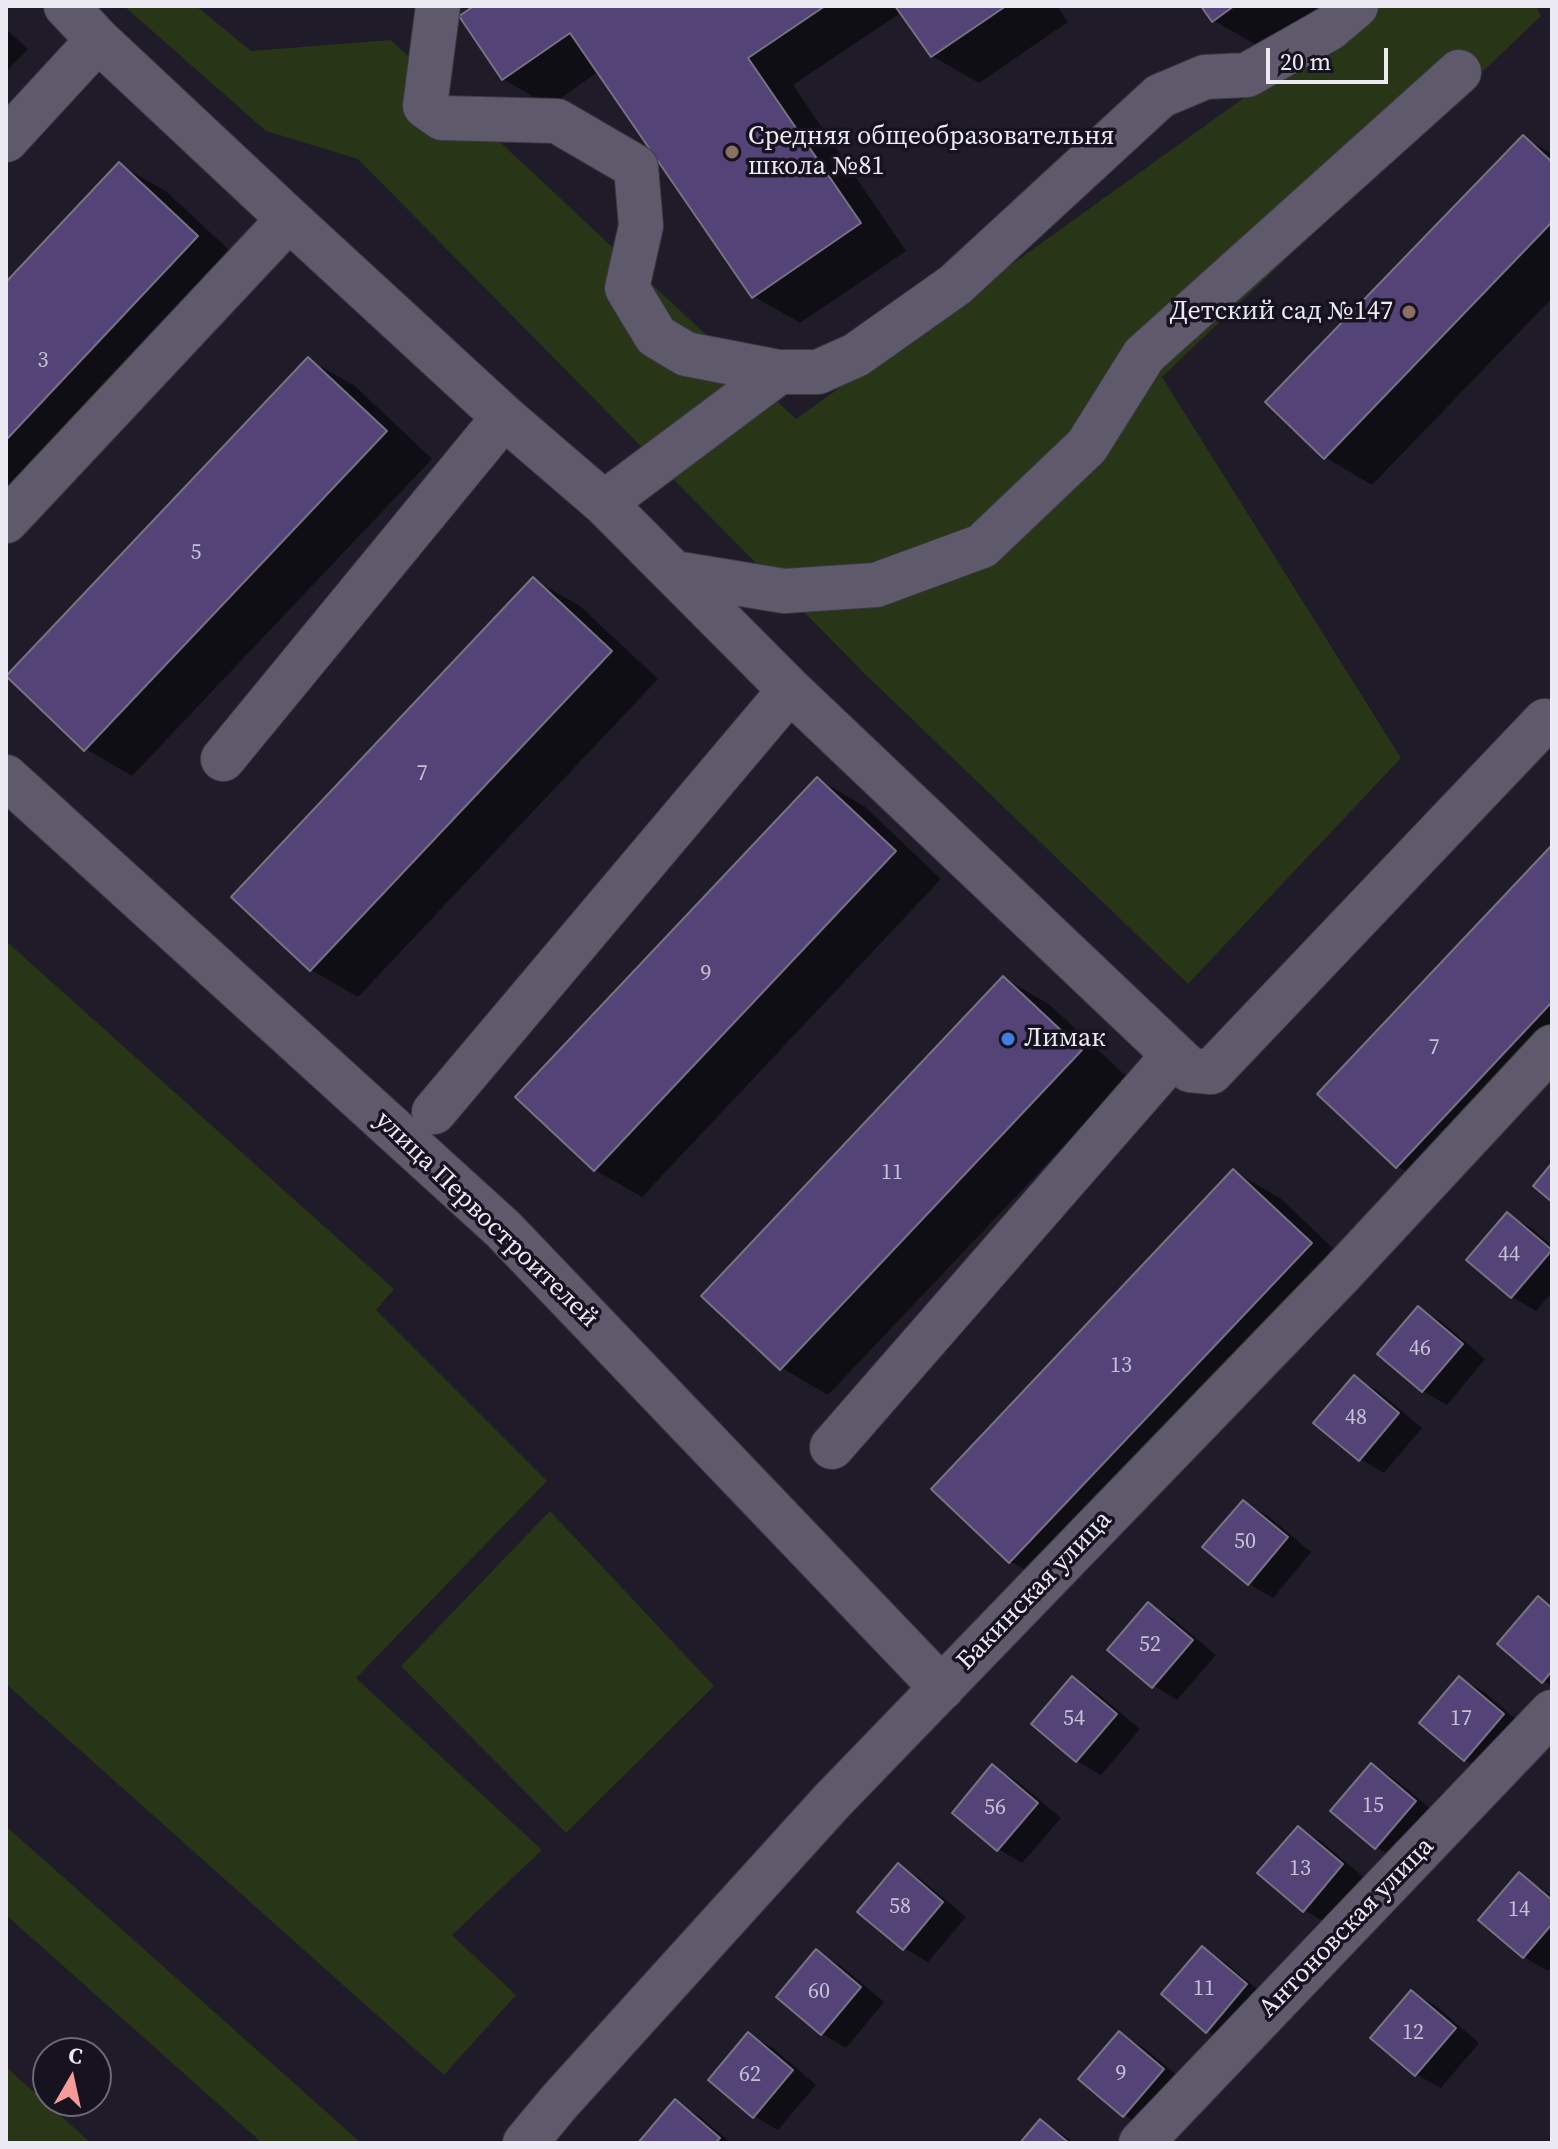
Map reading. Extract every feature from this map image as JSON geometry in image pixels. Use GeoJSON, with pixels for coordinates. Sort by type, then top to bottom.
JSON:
{"type":"FeatureCollection","features":[{"type":"Feature","properties":{"kind":"street"},"geometry":{"type":"LineString","coordinates":[[66,6],[98,40],[289,219],[504,417],[604,503],[790,690],[1190,1070],[1211,1072],[1545,721]]}},
{"type":"Feature","properties":{"kind":"street"},"geometry":{"type":"LineString","coordinates":[[438,6],[425,106],[442,118],[557,121],[636,167],[641,226],[627,288],[656,336],[686,354],[779,372],[818,372],[856,355],[955,285],[1160,96],[1205,77],[1247,75],[1330,28],[1356,6]]}},
{"type":"Feature","properties":{"kind":"street"},"geometry":{"type":"LineString","coordinates":[[6,140],[98,40]]}},
{"type":"Feature","properties":{"kind":"street"},"geometry":{"type":"LineString","coordinates":[[674,573],[784,591],[876,585],[982,546],[1087,446],[1144,355],[1459,72]]}},
{"type":"Feature","properties":{"kind":"street"},"geometry":{"type":"LineString","coordinates":[[6,521],[289,219]]}},
{"type":"Feature","properties":{"kind":"street"},"geometry":{"type":"LineString","coordinates":[[604,503],[779,372]]}},
{"type":"Feature","properties":{"kind":"street"},"geometry":{"type":"LineString","coordinates":[[223,759],[504,417]]}},
{"type":"Feature","properties":{"kind":"street"},"geometry":{"type":"LineString","coordinates":[[434,1112],[790,690]]}},
{"type":"Feature","properties":{"kind":"street","name":"улица Первостроителей"},"geometry":{"type":"LineString","coordinates":[[6,777],[503,1229],[942,1688]]}},
{"type":"Feature","properties":{"kind":"street","name":"Бакинская улица"},"geometry":{"type":"LineString","coordinates":[[525,2143],[832,1801],[1341,1274],[1552,1047]]}},
{"type":"Feature","properties":{"kind":"street"},"geometry":{"type":"LineString","coordinates":[[832,1447],[1173,1056]]}},
{"type":"Feature","properties":{"kind":"street","name":"Антоновская улица"},"geometry":{"type":"LineString","coordinates":[[1141,2143],[1552,1712]]}},
{"type":"Feature","properties":{"kind":"green space"},"geometry":{"type":"Polygon","coordinates":[[[124,6],[196,6],[251,51],[391,40],[796,419],[1372,6],[1536,6],[1541,16],[1162,377],[1401,758],[1188,984],[866,675],[358,159],[266,131],[124,6]]]}},
{"type":"Feature","properties":{"kind":"green space"},"geometry":{"type":"Polygon","coordinates":[[[6,941],[394,1289],[376,1310],[547,1481],[356,1678],[542,1850],[452,1935],[516,1995],[444,2075],[6,1684],[6,941]]]}},
{"type":"Feature","properties":{"kind":"green space"},"geometry":{"type":"Polygon","coordinates":[[[550,1511],[714,1686],[566,1833],[401,1666],[550,1511]]]}},
{"type":"Feature","properties":{"kind":"green space"},"geometry":{"type":"Polygon","coordinates":[[[6,1826],[360,2142],[262,2143],[6,1915],[6,1826]]]}},
{"type":"Feature","properties":{"kind":"green space"},"geometry":{"type":"Polygon","coordinates":[[[6,2067],[32,2090],[32,2117],[62,2117],[91,2143],[6,2143],[6,2067]]]}},
{"type":"Feature","properties":{"kind":"building","name":"Средняя общеобразовательня школа №81"},"geometry":{"type":"Polygon","coordinates":[[[474,6],[825,6],[748,58],[861,223],[752,298],[570,33],[502,80],[459,16],[474,6]]]}},
{"type":"Feature","properties":{"kind":"building","name":"Средняя общеобразовательня школа №81"},"geometry":{"type":"Polygon","coordinates":[[[895,6],[1006,6],[931,57],[895,6]]]}},
{"type":"Feature","properties":{"kind":"building"},"geometry":{"type":"Polygon","coordinates":[[[1201,6],[1234,6],[1212,22],[1201,6]]]}},
{"type":"Feature","properties":{"kind":"building","name":"Детский сад №147"},"geometry":{"type":"Polygon","coordinates":[[[1523,135],[1552,162],[1552,222],[1324,459],[1265,402],[1523,135]]]}},
{"type":"Feature","properties":{"kind":"building"},"geometry":{"type":"Polygon","coordinates":[[[119,162],[198,236],[6,440],[6,282],[119,162]]]}},
{"type":"Feature","properties":{"kind":"building"},"geometry":{"type":"Polygon","coordinates":[[[308,357],[387,431],[84,751],[6,676],[308,357]]]}},
{"type":"Feature","properties":{"kind":"building"},"geometry":{"type":"Polygon","coordinates":[[[533,577],[612,651],[310,971],[231,897],[533,577]]]}},
{"type":"Feature","properties":{"kind":"building"},"geometry":{"type":"Polygon","coordinates":[[[817,777],[896,851],[594,1171],[515,1097],[817,777]]]}},
{"type":"Feature","properties":{"kind":"building"},"geometry":{"type":"Polygon","coordinates":[[[1552,845],[1552,1002],[1396,1168],[1317,1094],[1552,845]]]}},
{"type":"Feature","properties":{"kind":"building"},"geometry":{"type":"Polygon","coordinates":[[[1003,976],[1082,1050],[780,1370],[701,1296],[1003,976]]]}},
{"type":"Feature","properties":{"kind":"building"},"geometry":{"type":"Polygon","coordinates":[[[1552,1163],[1552,1202],[1533,1186],[1552,1163]]]}},
{"type":"Feature","properties":{"kind":"building"},"geometry":{"type":"Polygon","coordinates":[[[1233,1169],[1312,1243],[1009,1563],[931,1489],[1233,1169]]]}},
{"type":"Feature","properties":{"kind":"building"},"geometry":{"type":"Polygon","coordinates":[[[1507,1212],[1552,1250],[1511,1298],[1466,1260],[1507,1212]]]}},
{"type":"Feature","properties":{"kind":"building"},"geometry":{"type":"Polygon","coordinates":[[[1418,1306],[1463,1344],[1422,1392],[1377,1354],[1418,1306]]]}},
{"type":"Feature","properties":{"kind":"building"},"geometry":{"type":"Polygon","coordinates":[[[1354,1375],[1399,1413],[1359,1461],[1313,1423],[1354,1375]]]}},
{"type":"Feature","properties":{"kind":"building"},"geometry":{"type":"Polygon","coordinates":[[[1243,1500],[1288,1537],[1248,1585],[1202,1547],[1243,1500]]]}},
{"type":"Feature","properties":{"kind":"building"},"geometry":{"type":"Polygon","coordinates":[[[1538,1596],[1552,1608],[1552,1671],[1542,1683],[1497,1644],[1538,1596]]]}},
{"type":"Feature","properties":{"kind":"building"},"geometry":{"type":"Polygon","coordinates":[[[1148,1602],[1193,1640],[1152,1688],[1107,1650],[1148,1602]]]}},
{"type":"Feature","properties":{"kind":"building"},"geometry":{"type":"Polygon","coordinates":[[[1072,1676],[1117,1714],[1076,1762],[1031,1724],[1072,1676]]]}},
{"type":"Feature","properties":{"kind":"building"},"geometry":{"type":"Polygon","coordinates":[[[1459,1676],[1504,1714],[1464,1761],[1419,1723],[1459,1676]]]}},
{"type":"Feature","properties":{"kind":"building"},"geometry":{"type":"Polygon","coordinates":[[[1371,1763],[1416,1801],[1375,1849],[1330,1811],[1371,1763]]]}},
{"type":"Feature","properties":{"kind":"building"},"geometry":{"type":"Polygon","coordinates":[[[992,1764],[1038,1803],[997,1851],[952,1813],[992,1764]]]}},
{"type":"Feature","properties":{"kind":"building"},"geometry":{"type":"Polygon","coordinates":[[[1298,1826],[1343,1864],[1303,1912],[1257,1873],[1298,1826]]]}},
{"type":"Feature","properties":{"kind":"building"},"geometry":{"type":"Polygon","coordinates":[[[898,1863],[943,1902],[903,1950],[857,1912],[898,1863]]]}},
{"type":"Feature","properties":{"kind":"building"},"geometry":{"type":"Polygon","coordinates":[[[1519,1872],[1552,1900],[1552,1924],[1523,1958],[1478,1920],[1519,1872]]]}},
{"type":"Feature","properties":{"kind":"building"},"geometry":{"type":"Polygon","coordinates":[[[1202,1946],[1247,1984],[1206,2033],[1161,1994],[1202,1946]]]}},
{"type":"Feature","properties":{"kind":"building"},"geometry":{"type":"Polygon","coordinates":[[[816,1949],[861,1987],[821,2035],[776,1997],[816,1949]]]}},
{"type":"Feature","properties":{"kind":"building"},"geometry":{"type":"Polygon","coordinates":[[[1411,1990],[1456,2028],[1415,2076],[1370,2038],[1411,1990]]]}},
{"type":"Feature","properties":{"kind":"building"},"geometry":{"type":"Polygon","coordinates":[[[1119,2031],[1164,2069],[1123,2117],[1078,2079],[1119,2031]]]}},
{"type":"Feature","properties":{"kind":"building"},"geometry":{"type":"Polygon","coordinates":[[[748,2032],[793,2070],[753,2118],[708,2080],[748,2032]]]}},
{"type":"Feature","properties":{"kind":"building"},"geometry":{"type":"Polygon","coordinates":[[[675,2099],[720,2138],[715,2143],[638,2143],[675,2099]]]}},
{"type":"Feature","properties":{"kind":"building"},"geometry":{"type":"Polygon","coordinates":[[[1040,2119],[1069,2143],[1020,2143],[1040,2119]]]}},
{"type":"Feature","properties":{"kind":"place","name":"Средняя общеобразовательня школа №81"},"geometry":{"type":"Point","coordinates":[732,152]}},
{"type":"Feature","properties":{"kind":"place","name":"Детский сад №147"},"geometry":{"type":"Point","coordinates":[1409,312]}},
{"type":"Feature","properties":{"kind":"place","name":"Лимак"},"geometry":{"type":"Point","coordinates":[1008,1039]}}]}
